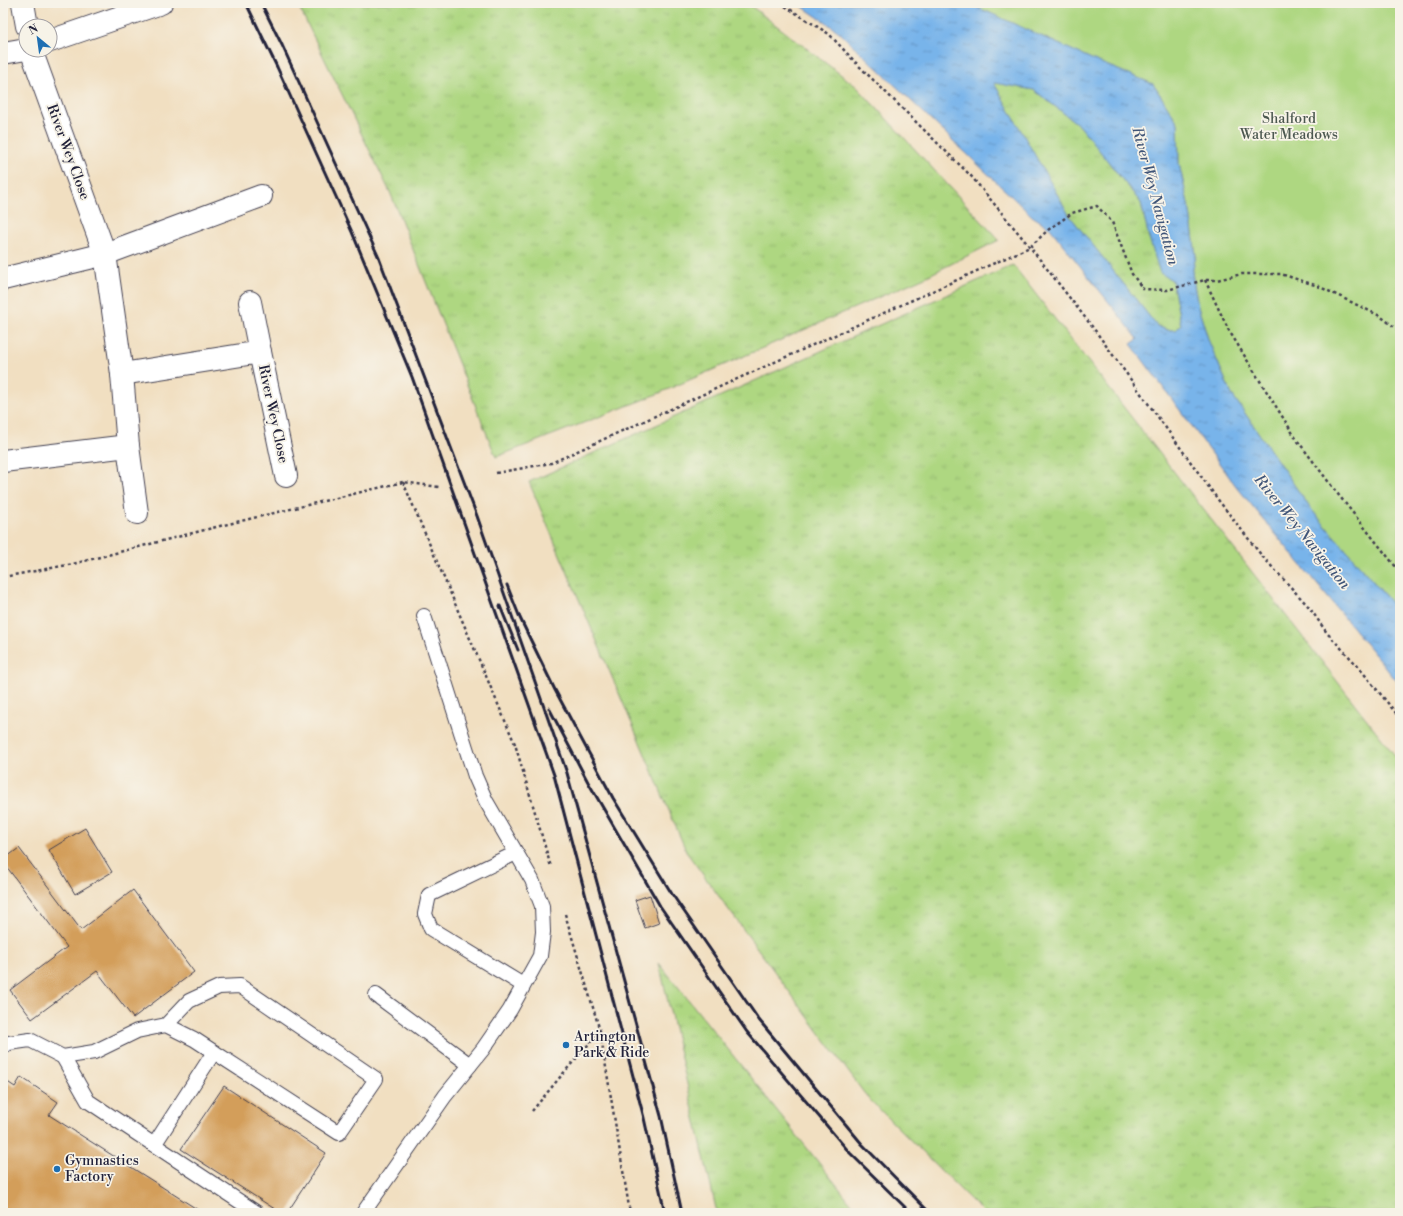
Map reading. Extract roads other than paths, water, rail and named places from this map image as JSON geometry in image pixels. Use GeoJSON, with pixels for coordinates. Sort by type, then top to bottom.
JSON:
{"type":"FeatureCollection","features":[{"type":"Feature","properties":{"kind":"street"},"geometry":{"type":"LineString","coordinates":[[23,3],[26,18]]}},
{"type":"Feature","properties":{"kind":"street"},"geometry":{"type":"LineString","coordinates":[[58,38],[161,3]]}},
{"type":"Feature","properties":{"kind":"street"},"geometry":{"type":"LineString","coordinates":[[3,53],[18,50]]}},
{"type":"Feature","properties":{"kind":"street","name":"River Wey Close"},"geometry":{"type":"LineString","coordinates":[[34,58],[105,254],[122,374],[128,446],[137,513]]}},
{"type":"Feature","properties":{"kind":"street"},"geometry":{"type":"LineString","coordinates":[[3,279],[105,254],[261,196]]}},
{"type":"Feature","properties":{"kind":"street","name":"River Wey Close"},"geometry":{"type":"LineString","coordinates":[[250,302],[286,476]]}},
{"type":"Feature","properties":{"kind":"street","name":"River Wey Close"},"geometry":{"type":"LineString","coordinates":[[122,374],[260,352]]}},
{"type":"Feature","properties":{"kind":"street"},"geometry":{"type":"LineString","coordinates":[[3,461],[128,446]]}},
{"type":"Feature","properties":{"kind":"lane"},"geometry":{"type":"LineString","coordinates":[[363,1213],[445,1096],[510,1010],[540,956],[543,925],[542,906],[532,880],[486,801],[475,776],[424,616]]}},
{"type":"Feature","properties":{"kind":"lane"},"geometry":{"type":"LineString","coordinates":[[516,853],[429,895],[425,914],[431,930],[524,986]]}},
{"type":"Feature","properties":{"kind":"lane"},"geometry":{"type":"LineString","coordinates":[[63,1057],[94,1052],[137,1031],[166,1025],[189,1001],[219,987],[240,986],[376,1079],[339,1133],[214,1052],[166,1025]]}},
{"type":"Feature","properties":{"kind":"lane"},"geometry":{"type":"LineString","coordinates":[[376,995],[470,1064]]}},
{"type":"Feature","properties":{"kind":"lane"},"geometry":{"type":"LineString","coordinates":[[3,1047],[9,1043],[30,1040],[63,1057],[88,1101],[257,1213]]}},
{"type":"Feature","properties":{"kind":"lane"},"geometry":{"type":"LineString","coordinates":[[154,1145],[214,1052]]}},
{"type":"Feature","properties":{"kind":"water","name":"River Wey Navigation"},"geometry":{"type":"Polygon","coordinates":[[[797,3],[968,3],[1096,61],[1153,84],[1178,123],[1179,164],[1190,212],[1196,256],[1192,273],[1198,307],[1209,342],[1231,393],[1310,508],[1400,613],[1400,685],[1236,486],[1131,344],[1138,339],[1049,227],[1032,216],[838,31],[797,3]],[[994,83],[1069,215],[1157,326],[1167,330],[1176,330],[1181,325],[1172,280],[1160,273],[1149,238],[1141,203],[1080,126],[1034,90],[994,83]]]}},
{"type":"Feature","properties":{"kind":"railway"},"geometry":{"type":"LineString","coordinates":[[246,3],[277,67],[352,232],[412,377],[554,775],[644,1118],[665,1213]]}},
{"type":"Feature","properties":{"kind":"railway"},"geometry":{"type":"LineString","coordinates":[[261,3],[282,45],[379,258],[477,516],[567,773],[661,1116],[682,1213]]}},
{"type":"Feature","properties":{"kind":"railway"},"geometry":{"type":"LineString","coordinates":[[507,585],[520,618],[555,690],[613,798],[672,894],[759,1020],[862,1144],[930,1213]]}},
{"type":"Feature","properties":{"kind":"railway"},"geometry":{"type":"LineString","coordinates":[[500,606],[518,650]]}},
{"type":"Feature","properties":{"kind":"railway"},"geometry":{"type":"LineString","coordinates":[[549,708],[588,782],[660,906],[747,1032],[850,1153],[911,1213]]}},
{"type":"Feature","properties":{"kind":"place","name":"Artington Park & Ride"},"geometry":{"type":"Point","coordinates":[566,1045]}},
{"type":"Feature","properties":{"kind":"place","name":"Gymnastics Factory"},"geometry":{"type":"Point","coordinates":[57,1169]}},
{"type":"Feature","properties":{"kind":"park label","name":"Shalford Water Meadows"},"geometry":{"type":"Point","coordinates":[1289,128]}}]}
